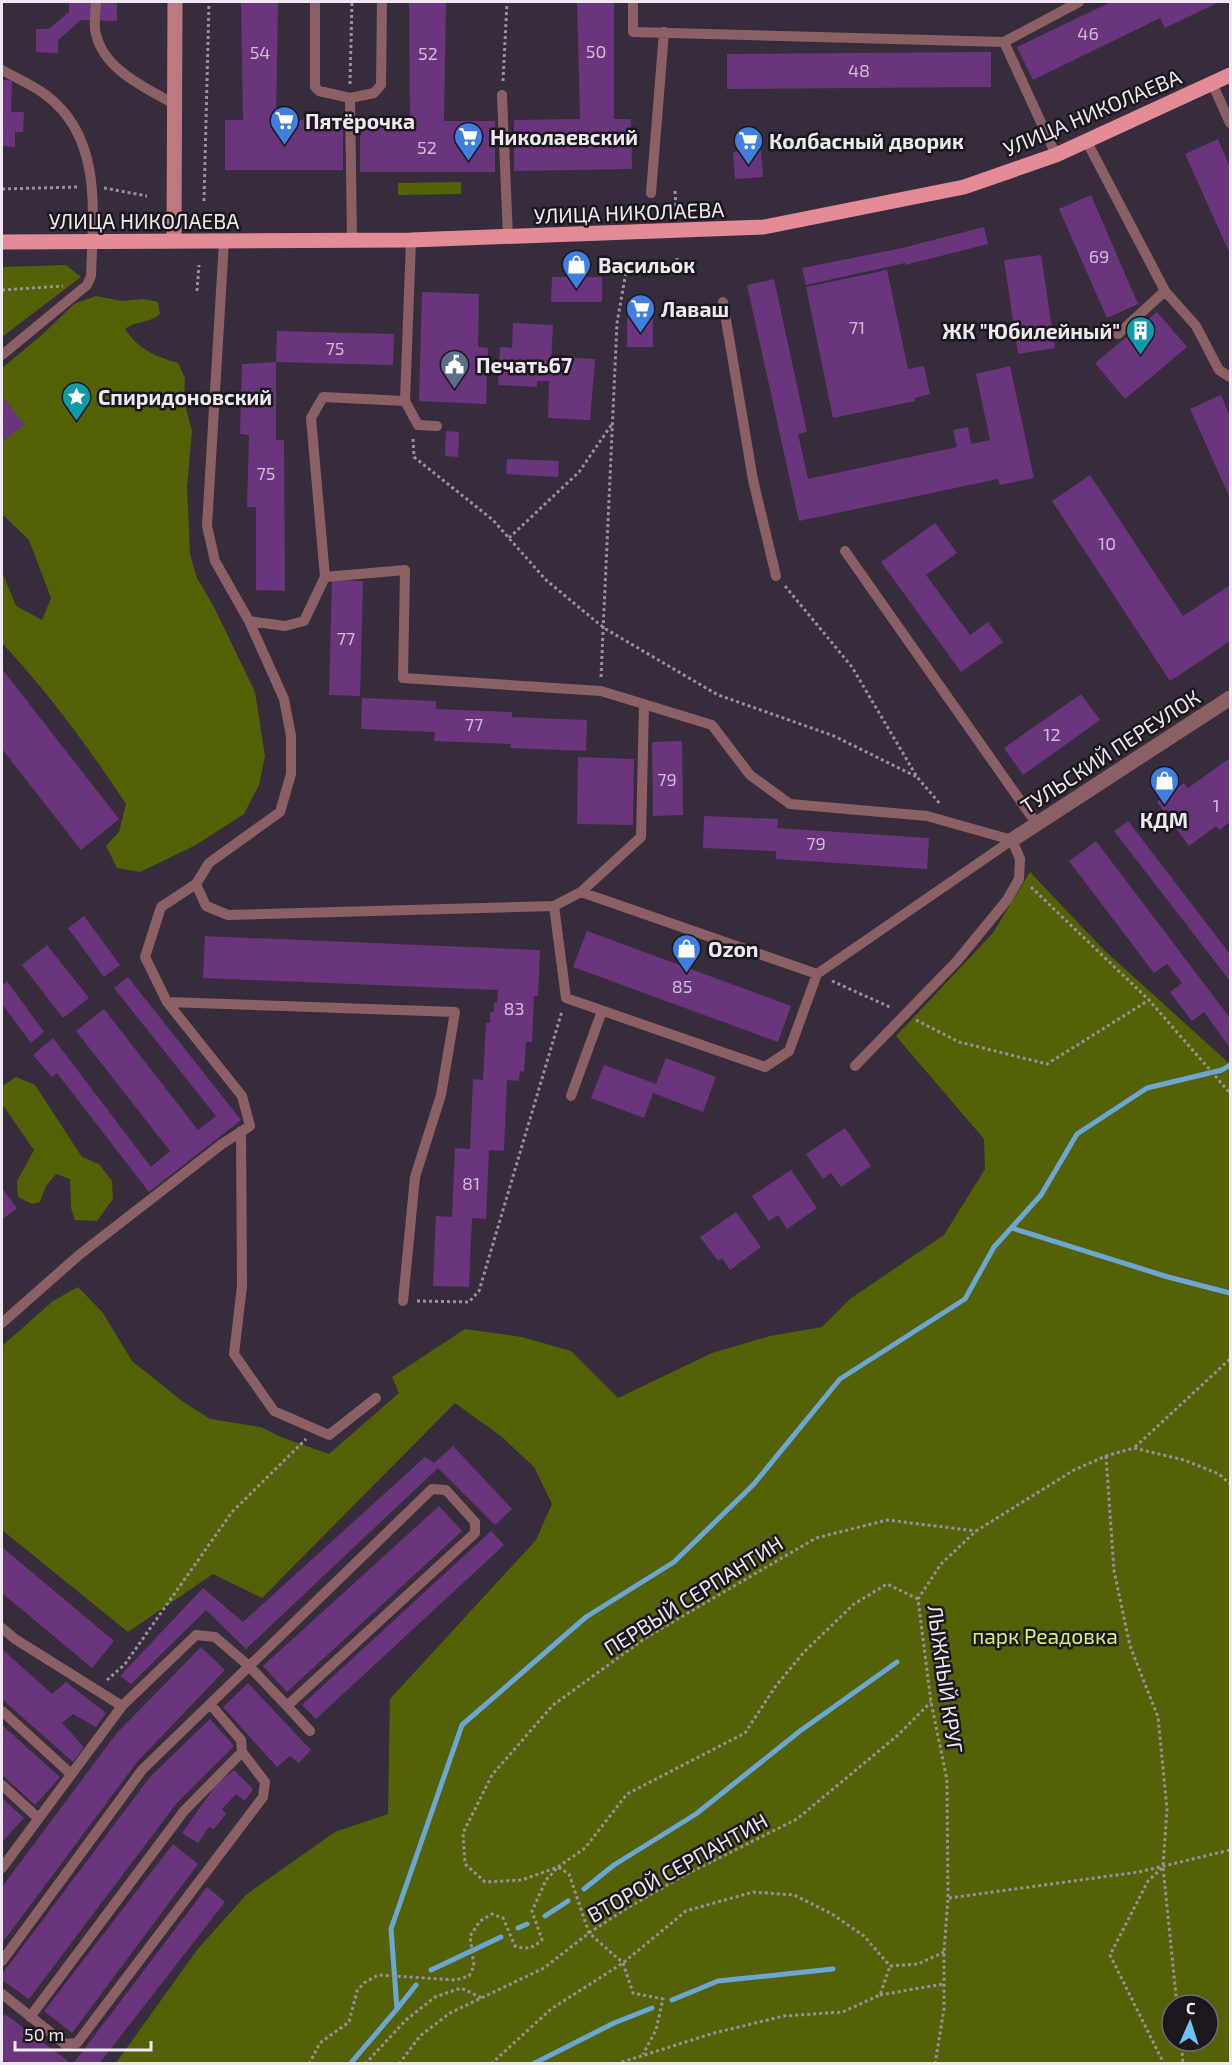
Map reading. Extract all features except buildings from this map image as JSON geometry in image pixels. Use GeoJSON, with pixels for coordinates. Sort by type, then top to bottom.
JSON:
{"type":"FeatureCollection","features":[{"type":"Feature","properties":{"kind":"main road","name":"УЛИЦА НИКОЛАЕВА"},"geometry":{"type":"LineString","coordinates":[[2,242],[508,238],[782,225],[964,187],[1087,142],[1230,75]]}},
{"type":"Feature","properties":{"kind":"street"},"geometry":{"type":"LineString","coordinates":[[174,240],[175,2]]}},
{"type":"Feature","properties":{"kind":"street","name":"ТУЛЬСКИЙ ПЕРЕУЛОК"},"geometry":{"type":"LineString","coordinates":[[1012,840],[1230,699]]}},
{"type":"Feature","properties":{"kind":"lane"},"geometry":{"type":"LineString","coordinates":[[96,2],[96,34],[109,59],[124,75],[174,104]]}},
{"type":"Feature","properties":{"kind":"lane"},"geometry":{"type":"LineString","coordinates":[[315,2],[315,87],[319,91],[350,98],[374,93],[381,85],[382,2]]}},
{"type":"Feature","properties":{"kind":"lane"},"geometry":{"type":"LineString","coordinates":[[633,2],[633,32],[1004,42],[1079,2]]}},
{"type":"Feature","properties":{"kind":"lane"},"geometry":{"type":"LineString","coordinates":[[651,193],[664,32]]}},
{"type":"Feature","properties":{"kind":"lane"},"geometry":{"type":"LineString","coordinates":[[1004,42],[1056,155]]}},
{"type":"Feature","properties":{"kind":"lane"},"geometry":{"type":"LineString","coordinates":[[2,70],[46,94],[74,122],[90,166],[94,187],[91,276],[87,285],[2,355]]}},
{"type":"Feature","properties":{"kind":"lane"},"geometry":{"type":"LineString","coordinates":[[1212,83],[1230,123]]}},
{"type":"Feature","properties":{"kind":"lane"},"geometry":{"type":"LineString","coordinates":[[502,95],[508,238]]}},
{"type":"Feature","properties":{"kind":"lane"},"geometry":{"type":"LineString","coordinates":[[350,98],[352,240]]}},
{"type":"Feature","properties":{"kind":"lane"},"geometry":{"type":"LineString","coordinates":[[1087,142],[1165,291],[1196,327],[1219,370],[1230,377]]}},
{"type":"Feature","properties":{"kind":"lane"},"geometry":{"type":"LineString","coordinates":[[411,240],[405,401],[418,425],[437,426]]}},
{"type":"Feature","properties":{"kind":"lane"},"geometry":{"type":"LineString","coordinates":[[2,1323],[79,1256],[250,1126],[242,1096],[167,1002],[145,957],[161,907],[195,884],[209,863],[280,812],[291,774],[291,736],[284,699],[249,621],[215,561],[207,526],[224,241]]}},
{"type":"Feature","properties":{"kind":"lane"},"geometry":{"type":"LineString","coordinates":[[1118,334],[1165,291]]}},
{"type":"Feature","properties":{"kind":"lane"},"geometry":{"type":"LineString","coordinates":[[723,302],[753,480],[776,576]]}},
{"type":"Feature","properties":{"kind":"lane"},"geometry":{"type":"LineString","coordinates":[[249,621],[285,626],[304,621],[325,577],[311,418],[323,397],[405,401]]}},
{"type":"Feature","properties":{"kind":"lane"},"geometry":{"type":"LineString","coordinates":[[846,551],[1036,823]]}},
{"type":"Feature","properties":{"kind":"lane"},"geometry":{"type":"LineString","coordinates":[[325,577],[405,570],[402,678],[601,691],[712,725],[750,775],[790,804],[927,816],[1012,840]]}},
{"type":"Feature","properties":{"kind":"lane"},"geometry":{"type":"LineString","coordinates":[[195,884],[206,906],[228,915],[554,906],[581,892],[640,837],[644,704]]}},
{"type":"Feature","properties":{"kind":"lane"},"geometry":{"type":"LineString","coordinates":[[554,906],[566,998],[765,1067],[789,1051],[817,974],[1012,840]]}},
{"type":"Feature","properties":{"kind":"lane"},"geometry":{"type":"LineString","coordinates":[[855,1066],[957,961],[1007,900],[1019,879],[1020,859],[1012,840]]}},
{"type":"Feature","properties":{"kind":"lane"},"geometry":{"type":"LineString","coordinates":[[581,892],[817,974]]}},
{"type":"Feature","properties":{"kind":"lane"},"geometry":{"type":"LineString","coordinates":[[167,1002],[455,1012],[441,1095],[415,1177],[403,1301]]}},
{"type":"Feature","properties":{"kind":"lane"},"geometry":{"type":"LineString","coordinates":[[571,1096],[602,1011]]}},
{"type":"Feature","properties":{"kind":"lane"},"geometry":{"type":"LineString","coordinates":[[241,1131],[242,1286],[234,1354],[274,1411],[329,1435],[376,1398]]}},
{"type":"Feature","properties":{"kind":"lane"},"geometry":{"type":"LineString","coordinates":[[2,1961],[142,1770],[432,1488],[446,1490],[475,1522],[474,1533],[287,1706]]}},
{"type":"Feature","properties":{"kind":"lane"},"geometry":{"type":"LineString","coordinates":[[2,1628],[15,1639],[122,1706]]}},
{"type":"Feature","properties":{"kind":"lane"},"geometry":{"type":"LineString","coordinates":[[3,1862],[122,1706],[196,1635],[215,1637],[249,1666],[310,1731]]}},
{"type":"Feature","properties":{"kind":"lane"},"geometry":{"type":"LineString","coordinates":[[3,1999],[65,2044],[77,2043],[262,1797],[265,1782],[242,1752],[241,1740],[210,1704]]}},
{"type":"Feature","properties":{"kind":"lane"},"geometry":{"type":"LineString","coordinates":[[2,1711],[71,1774]]}},
{"type":"Feature","properties":{"kind":"lane"},"geometry":{"type":"LineString","coordinates":[[30,2017],[184,1811],[242,1752]]}},
{"type":"Feature","properties":{"kind":"lane"},"geometry":{"type":"LineString","coordinates":[[2,1785],[38,1818]]}},
{"type":"Feature","properties":{"kind":"path"},"geometry":{"type":"LineString","coordinates":[[204,201],[210,2]]}},
{"type":"Feature","properties":{"kind":"path"},"geometry":{"type":"LineString","coordinates":[[350,98],[352,2]]}},
{"type":"Feature","properties":{"kind":"path"},"geometry":{"type":"LineString","coordinates":[[502,95],[507,2]]}},
{"type":"Feature","properties":{"kind":"path"},"geometry":{"type":"LineString","coordinates":[[2,189],[94,187],[147,196]]}},
{"type":"Feature","properties":{"kind":"path"},"geometry":{"type":"LineString","coordinates":[[675,191],[676,207]]}},
{"type":"Feature","properties":{"kind":"path"},"geometry":{"type":"LineString","coordinates":[[677,258],[677,273]]}},
{"type":"Feature","properties":{"kind":"path"},"geometry":{"type":"LineString","coordinates":[[198,291],[199,265]]}},
{"type":"Feature","properties":{"kind":"path"},"geometry":{"type":"LineString","coordinates":[[601,691],[617,323],[626,272]]}},
{"type":"Feature","properties":{"kind":"path"},"geometry":{"type":"LineString","coordinates":[[2,290],[87,285]]}},
{"type":"Feature","properties":{"kind":"path"},"geometry":{"type":"LineString","coordinates":[[412,417],[414,457],[494,520],[546,580],[604,628],[718,695],[834,736],[917,777]]}},
{"type":"Feature","properties":{"kind":"path"},"geometry":{"type":"LineString","coordinates":[[510,538],[579,472],[613,424]]}},
{"type":"Feature","properties":{"kind":"path"},"geometry":{"type":"LineString","coordinates":[[776,576],[852,667],[917,777],[958,825]]}},
{"type":"Feature","properties":{"kind":"path"},"geometry":{"type":"LineString","coordinates":[[1019,879],[1149,1000],[1230,1093]]}},
{"type":"Feature","properties":{"kind":"path"},"geometry":{"type":"LineString","coordinates":[[817,974],[907,1015],[959,1042],[1047,1064],[1149,1000]]}},
{"type":"Feature","properties":{"kind":"path"},"geometry":{"type":"LineString","coordinates":[[403,1301],[469,1302],[479,1291],[566,998]]}},
{"type":"Feature","properties":{"kind":"path"},"geometry":{"type":"LineString","coordinates":[[1134,1448],[1230,1359]]}},
{"type":"Feature","properties":{"kind":"path"},"geometry":{"type":"LineString","coordinates":[[96,1689],[125,1664],[232,1512],[316,1429]]}},
{"type":"Feature","properties":{"kind":"path","name":"ЛЫЖНЫЙ КРУГ"},"geometry":{"type":"LineString","coordinates":[[935,2064],[944,2009],[944,1952],[948,1898],[947,1780],[931,1702],[918,1599],[940,1564],[976,1531],[1074,1470],[1106,1456],[1134,1448],[1184,1460],[1219,1474],[1230,1484]]}},
{"type":"Feature","properties":{"kind":"path"},"geometry":{"type":"LineString","coordinates":[[1106,1456],[1114,1571],[1130,1646],[1158,1717],[1167,1809],[1163,1867],[1176,1993]]}},
{"type":"Feature","properties":{"kind":"path","name":"ПЕРВЫЙ СЕРПАНТИН"},"geometry":{"type":"LineString","coordinates":[[918,1599],[887,1584],[854,1604],[804,1652],[775,1687],[745,1733],[627,1794],[585,1848],[558,1867],[522,1880],[485,1882],[465,1864],[463,1833],[492,1775],[553,1705],[646,1637],[816,1538],[888,1520],[976,1531]]}},
{"type":"Feature","properties":{"kind":"path","name":"ВТОРОЙ СЕРПАНТИН"},"geometry":{"type":"LineString","coordinates":[[399,2064],[420,2036],[450,2013],[544,1968],[589,1933],[681,1878],[797,1819],[898,1736],[931,1702]]}},
{"type":"Feature","properties":{"kind":"path"},"geometry":{"type":"LineString","coordinates":[[948,1898],[1163,1867],[1230,1850]]}},
{"type":"Feature","properties":{"kind":"path"},"geometry":{"type":"LineString","coordinates":[[309,2064],[320,2043],[349,2022],[357,1991],[364,1983],[378,1975],[456,1980],[469,1976],[474,1962],[470,1936],[480,1921],[492,1914],[503,1918],[515,1946],[524,1949],[535,1947],[542,1940],[532,1911],[546,1880],[558,1867],[569,1874],[589,1933],[623,1963],[633,1993],[663,1998],[656,2030],[643,2054]]}},
{"type":"Feature","properties":{"kind":"path"},"geometry":{"type":"LineString","coordinates":[[1163,1867],[1148,1881],[1110,1955],[1164,2064]]}},
{"type":"Feature","properties":{"kind":"path","name":"ВТОРОЙ СЕРПАНТИН"},"geometry":{"type":"LineString","coordinates":[[491,2064],[551,2008],[623,1963],[686,1911],[753,1892],[795,1895],[832,1914],[864,1936],[890,1966]]}},
{"type":"Feature","properties":{"kind":"path"},"geometry":{"type":"LineString","coordinates":[[880,1995],[890,1966],[918,1964],[944,1952]]}},
{"type":"Feature","properties":{"kind":"path"},"geometry":{"type":"LineString","coordinates":[[616,2064],[643,2054],[784,2016],[843,2012],[880,1995],[944,1984]]}},
{"type":"Feature","properties":{"kind":"path"},"geometry":{"type":"LineString","coordinates":[[365,2064],[405,2020],[435,1997],[461,1988],[482,1998]]}},
{"type":"Feature","properties":{"kind":"green space"},"geometry":{"type":"Polygon","coordinates":[[[461,182],[461,194],[398,195],[398,183],[461,182]]]}},
{"type":"Feature","properties":{"kind":"green space"},"geometry":{"type":"Polygon","coordinates":[[[66,265],[81,277],[2,337],[2,267],[66,265]]]}},
{"type":"Feature","properties":{"kind":"green space"},"geometry":{"type":"Polygon","coordinates":[[[96,296],[122,301],[143,299],[158,302],[160,314],[125,329],[148,351],[178,363],[185,378],[184,401],[192,431],[187,487],[190,554],[197,578],[214,607],[255,692],[265,756],[259,785],[244,814],[196,845],[140,872],[117,868],[106,846],[119,832],[126,804],[67,721],[2,643],[2,572],[16,606],[42,620],[51,598],[29,540],[2,514],[2,368],[42,335],[74,304],[96,296]]]}},
{"type":"Feature","properties":{"kind":"green space","name":"парк Реадовка"},"geometry":{"type":"Polygon","coordinates":[[[1030,872],[1105,951],[1230,1064],[1230,2063],[116,2063],[197,1950],[247,1894],[335,1832],[388,1814],[390,1699],[536,1540],[552,1504],[534,1467],[502,1437],[455,1403],[262,1598],[213,1574],[128,1632],[2,1530],[2,1346],[53,1301],[78,1287],[103,1313],[132,1361],[182,1401],[210,1419],[261,1427],[281,1437],[329,1454],[399,1393],[392,1377],[465,1329],[522,1337],[571,1351],[618,1398],[712,1353],[770,1336],[822,1327],[850,1299],[944,1235],[985,1169],[984,1139],[896,1036],[993,933],[1030,872]]]}},
{"type":"Feature","properties":{"kind":"green space"},"geometry":{"type":"Polygon","coordinates":[[[16,1077],[35,1085],[82,1157],[99,1164],[112,1181],[113,1199],[97,1221],[75,1220],[71,1208],[70,1179],[56,1174],[46,1186],[40,1202],[32,1204],[18,1197],[17,1181],[34,1150],[2,1104],[2,1086],[16,1077]]]}},
{"type":"Feature","properties":{"kind":"waterway"},"geometry":{"type":"LineString","coordinates":[[350,2064],[397,2009],[391,1929],[462,1725],[586,1617],[674,1562],[753,1485],[840,1379],[965,1299],[994,1247],[1041,1195],[1077,1134],[1147,1088],[1222,1070],[1230,1065]]}},
{"type":"Feature","properties":{"kind":"waterway"},"geometry":{"type":"LineString","coordinates":[[1012,1228],[1168,1277],[1230,1293]]}},
{"type":"Feature","properties":{"kind":"waterway"},"geometry":{"type":"LineString","coordinates":[[584,1889],[614,1865],[696,1814],[800,1731],[897,1662]]}},
{"type":"Feature","properties":{"kind":"waterway"},"geometry":{"type":"LineString","coordinates":[[545,1916],[568,1901]]}},
{"type":"Feature","properties":{"kind":"waterway"},"geometry":{"type":"LineString","coordinates":[[518,1928],[527,1924]]}},
{"type":"Feature","properties":{"kind":"waterway"},"geometry":{"type":"LineString","coordinates":[[431,1970],[501,1937]]}},
{"type":"Feature","properties":{"kind":"waterway"},"geometry":{"type":"LineString","coordinates":[[672,2000],[718,1981],[833,1969]]}},
{"type":"Feature","properties":{"kind":"waterway"},"geometry":{"type":"LineString","coordinates":[[397,2009],[416,1985]]}},
{"type":"Feature","properties":{"kind":"waterway"},"geometry":{"type":"LineString","coordinates":[[533,2064],[614,2023],[652,2008]]}},
{"type":"Feature","properties":{"kind":"place","name":"Пятёрочка"},"geometry":{"type":"Point","coordinates":[284,146]}},
{"type":"Feature","properties":{"kind":"place","name":"Николаевский"},"geometry":{"type":"Point","coordinates":[469,162]}},
{"type":"Feature","properties":{"kind":"place","name":"Колбасный дворик"},"geometry":{"type":"Point","coordinates":[748,166]}},
{"type":"Feature","properties":{"kind":"place","name":"Васильок"},"geometry":{"type":"Point","coordinates":[577,290]}},
{"type":"Feature","properties":{"kind":"place","name":"Лаваш"},"geometry":{"type":"Point","coordinates":[640,334]}},
{"type":"Feature","properties":{"kind":"place","name":"ЖК \"Юбилейный\""},"geometry":{"type":"Point","coordinates":[1141,356]}},
{"type":"Feature","properties":{"kind":"place","name":"Печать67"},"geometry":{"type":"Point","coordinates":[455,390]}},
{"type":"Feature","properties":{"kind":"place","name":"Спиридоновский"},"geometry":{"type":"Point","coordinates":[77,422]}},
{"type":"Feature","properties":{"kind":"place","name":"КДМ"},"geometry":{"type":"Point","coordinates":[1164,806]}},
{"type":"Feature","properties":{"kind":"place","name":"Ozon"},"geometry":{"type":"Point","coordinates":[687,974]}}]}
